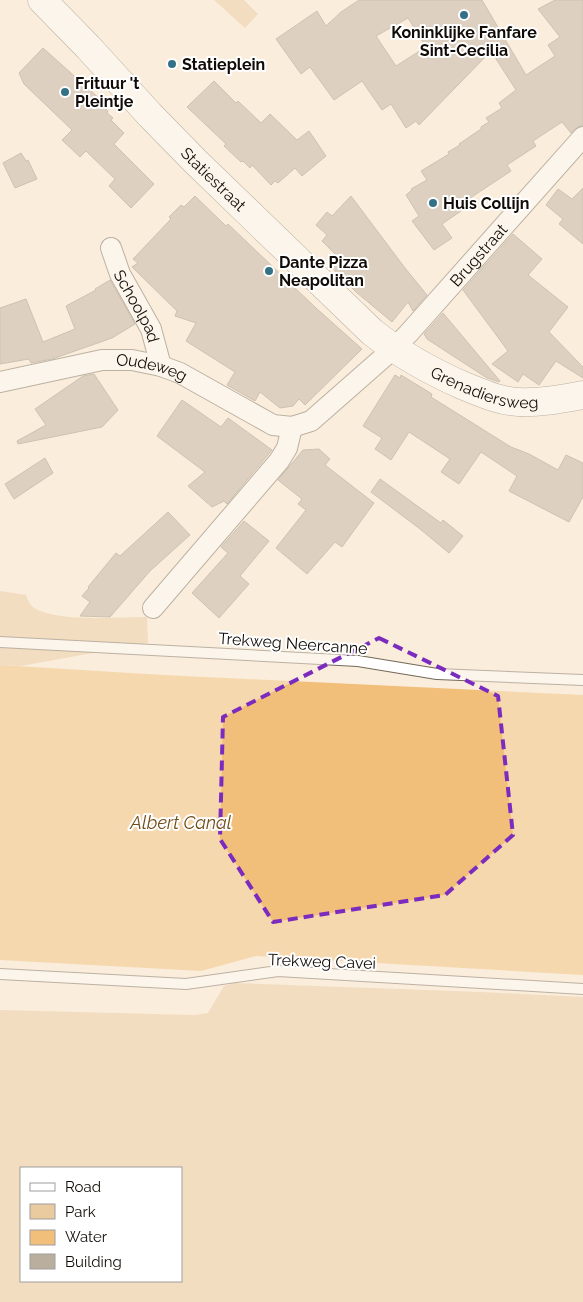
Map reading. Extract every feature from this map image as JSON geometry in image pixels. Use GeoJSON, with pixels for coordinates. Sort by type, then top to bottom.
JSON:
{"type":"FeatureCollection","features":[{"type":"Feature","properties":{"kind":"main road","name":"Statiestraat"},"geometry":{"type":"LineString","coordinates":[[42,0],[196,161],[372,332],[393,349]]}},
{"type":"Feature","properties":{"kind":"main road","name":"Grenadiersweg"},"geometry":{"type":"LineString","coordinates":[[393,349],[418,364],[492,398],[517,402],[545,402],[583,395]]}},
{"type":"Feature","properties":{"kind":"street","name":"Brugstraat"},"geometry":{"type":"LineString","coordinates":[[393,349],[583,137]]}},
{"type":"Feature","properties":{"kind":"street","name":"Schoolpad"},"geometry":{"type":"LineString","coordinates":[[111,248],[120,274],[150,329],[161,366]]}},
{"type":"Feature","properties":{"kind":"street"},"geometry":{"type":"LineString","coordinates":[[153,608],[279,461],[286,448],[292,427],[311,421],[393,349]]}},
{"type":"Feature","properties":{"kind":"street","name":"Oudeweg"},"geometry":{"type":"LineString","coordinates":[[0,382],[102,360],[132,360],[161,366],[180,373],[273,425],[292,427]]}},
{"type":"Feature","properties":{"kind":"lane","name":"Trekweg Neercanne"},"geometry":{"type":"LineString","coordinates":[[0,642],[358,661],[437,674],[583,680]]}},
{"type":"Feature","properties":{"kind":"lane","name":"Trekweg Cavei"},"geometry":{"type":"LineString","coordinates":[[0,974],[186,984],[278,971],[583,989]]}},
{"type":"Feature","properties":{"kind":"highlighted area"},"geometry":{"type":"Polygon","coordinates":[[[379,638],[498,696],[513,835],[445,895],[273,922],[220,839],[223,717],[379,638]]]}},
{"type":"Feature","properties":{"kind":"green space"},"geometry":{"type":"Polygon","coordinates":[[[214,0],[244,0],[258,14],[245,28],[214,0]]]}},
{"type":"Feature","properties":{"kind":"green space"},"geometry":{"type":"Polygon","coordinates":[[[0,591],[26,595],[31,605],[40,611],[68,617],[147,617],[148,643],[21,666],[0,665],[0,591]]]}},
{"type":"Feature","properties":{"kind":"green space"},"geometry":{"type":"Polygon","coordinates":[[[235,983],[583,997],[583,1302],[0,1302],[0,1010],[194,1015],[208,1013],[224,986],[235,983]]]}},
{"type":"Feature","properties":{"kind":"water","name":"Albert Canal"},"geometry":{"type":"Polygon","coordinates":[[[0,665],[164,675],[583,695],[583,975],[256,956],[201,971],[0,960],[0,665]]]}},
{"type":"Feature","properties":{"kind":"building"},"geometry":{"type":"Polygon","coordinates":[[[359,0],[482,0],[526,75],[555,56],[548,45],[560,37],[538,9],[555,0],[583,0],[583,125],[571,133],[562,122],[533,141],[536,146],[507,165],[511,171],[458,206],[461,211],[442,224],[452,238],[434,250],[412,221],[419,216],[406,195],[411,189],[427,180],[421,171],[449,154],[448,152],[481,129],[481,127],[489,122],[486,118],[502,108],[499,103],[516,90],[491,51],[419,125],[416,121],[406,128],[391,104],[382,110],[362,81],[334,100],[310,67],[301,74],[276,39],[317,11],[326,26],[341,12],[359,0]],[[408,18],[376,36],[396,66],[426,47],[408,18]]]}},
{"type":"Feature","properties":{"kind":"building"},"geometry":{"type":"Polygon","coordinates":[[[43,48],[100,99],[98,101],[113,118],[111,120],[124,133],[114,144],[154,184],[131,208],[109,186],[115,179],[86,151],[80,157],[62,140],[72,130],[24,84],[19,73],[43,48]]]}},
{"type":"Feature","properties":{"kind":"building"},"geometry":{"type":"Polygon","coordinates":[[[214,81],[236,103],[238,101],[261,123],[270,114],[297,140],[309,131],[326,156],[302,176],[295,168],[278,183],[275,181],[271,185],[252,165],[250,168],[243,161],[241,162],[224,146],[226,144],[187,107],[214,81]]]}},
{"type":"Feature","properties":{"kind":"building"},"geometry":{"type":"Polygon","coordinates":[[[21,153],[26,161],[28,160],[37,179],[15,188],[3,163],[21,153]]]}},
{"type":"Feature","properties":{"kind":"building"},"geometry":{"type":"Polygon","coordinates":[[[583,188],[583,244],[559,224],[563,219],[546,205],[558,189],[572,199],[583,188]]]}},
{"type":"Feature","properties":{"kind":"building"},"geometry":{"type":"Polygon","coordinates":[[[195,196],[226,226],[228,224],[362,349],[305,405],[299,399],[293,406],[280,408],[260,392],[255,401],[227,385],[235,372],[186,341],[196,323],[175,316],[177,311],[132,267],[138,263],[133,259],[171,219],[169,217],[181,205],[184,207],[195,196]]]}},
{"type":"Feature","properties":{"kind":"building"},"geometry":{"type":"Polygon","coordinates":[[[351,196],[427,295],[413,311],[408,302],[392,322],[356,292],[331,267],[338,257],[322,241],[327,235],[316,225],[327,212],[332,216],[351,196]]]}},
{"type":"Feature","properties":{"kind":"building"},"geometry":{"type":"Polygon","coordinates":[[[513,234],[542,259],[528,275],[568,307],[549,332],[583,367],[583,378],[556,361],[539,385],[523,374],[518,382],[492,364],[508,351],[463,290],[513,234]]]}},
{"type":"Feature","properties":{"kind":"building"},"geometry":{"type":"Polygon","coordinates":[[[110,280],[135,324],[112,338],[52,359],[31,363],[29,359],[0,364],[0,308],[26,299],[43,342],[75,329],[66,306],[110,280]]]}},
{"type":"Feature","properties":{"kind":"building"},"geometry":{"type":"Polygon","coordinates":[[[443,313],[499,382],[487,378],[427,339],[424,334],[443,313]]]}},
{"type":"Feature","properties":{"kind":"building"},"geometry":{"type":"Polygon","coordinates":[[[94,374],[118,410],[102,427],[18,444],[17,441],[46,425],[35,409],[83,376],[94,374]]]}},
{"type":"Feature","properties":{"kind":"building"},"geometry":{"type":"Polygon","coordinates":[[[395,375],[400,378],[401,375],[432,394],[431,397],[511,447],[529,454],[558,470],[566,455],[583,463],[583,497],[569,522],[509,491],[517,476],[481,452],[459,484],[441,472],[450,459],[409,432],[391,460],[375,449],[382,438],[363,426],[395,375]]]}},
{"type":"Feature","properties":{"kind":"building"},"geometry":{"type":"Polygon","coordinates":[[[182,400],[221,427],[228,418],[272,450],[227,504],[224,501],[212,507],[188,486],[205,472],[157,436],[182,400]]]}},
{"type":"Feature","properties":{"kind":"building"},"geometry":{"type":"Polygon","coordinates":[[[319,449],[330,459],[325,465],[374,503],[342,547],[335,542],[307,574],[276,548],[306,510],[298,504],[302,499],[278,480],[303,450],[319,449]]]}},
{"type":"Feature","properties":{"kind":"building"},"geometry":{"type":"Polygon","coordinates":[[[45,458],[53,473],[14,499],[5,484],[45,458]]]}},
{"type":"Feature","properties":{"kind":"building"},"geometry":{"type":"Polygon","coordinates":[[[380,479],[441,523],[443,520],[463,536],[449,553],[371,492],[380,479]]]}},
{"type":"Feature","properties":{"kind":"building"},"geometry":{"type":"Polygon","coordinates":[[[168,512],[190,535],[150,571],[110,617],[80,616],[90,602],[82,596],[116,553],[120,556],[168,512]]]}},
{"type":"Feature","properties":{"kind":"building"},"geometry":{"type":"Polygon","coordinates":[[[244,521],[269,541],[240,576],[249,584],[219,618],[192,593],[228,553],[221,547],[244,521]]]}},
{"type":"Feature","properties":{"kind":"place","name":"Koninklijke Fanfare Sint-Cecilia"},"geometry":{"type":"Point","coordinates":[464,15]}},
{"type":"Feature","properties":{"kind":"place","name":"Statieplein"},"geometry":{"type":"Point","coordinates":[172,64]}},
{"type":"Feature","properties":{"kind":"place","name":"Frituur 't Pleintje"},"geometry":{"type":"Point","coordinates":[65,92]}},
{"type":"Feature","properties":{"kind":"place","name":"Huis Collijn"},"geometry":{"type":"Point","coordinates":[433,203]}},
{"type":"Feature","properties":{"kind":"place","name":"Dante Pizza Neapolitan"},"geometry":{"type":"Point","coordinates":[269,271]}}]}
